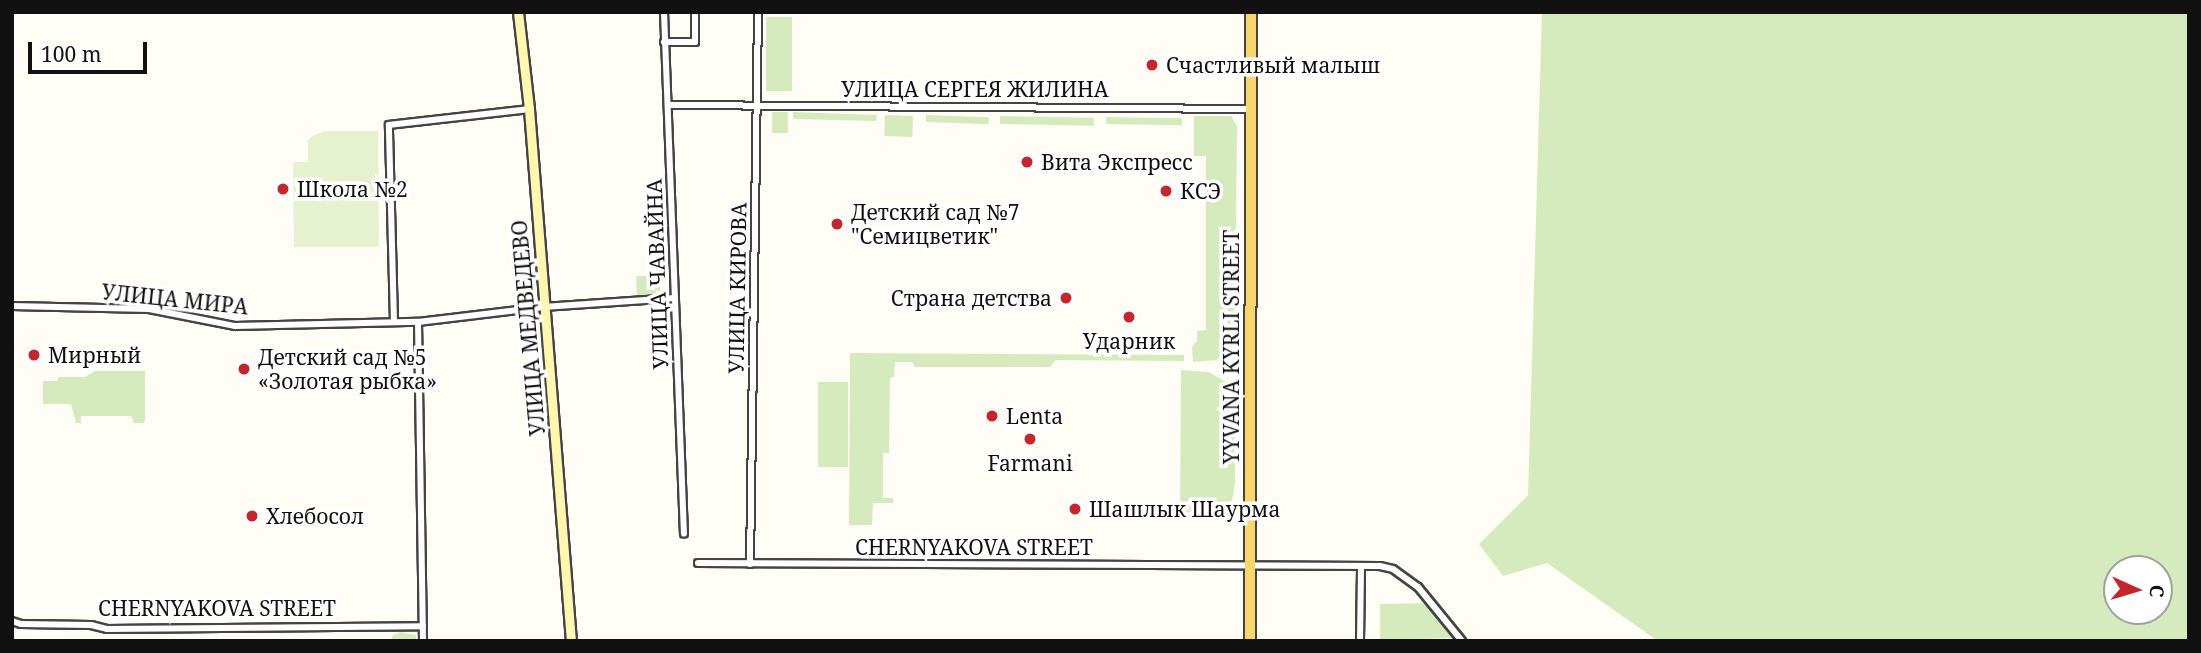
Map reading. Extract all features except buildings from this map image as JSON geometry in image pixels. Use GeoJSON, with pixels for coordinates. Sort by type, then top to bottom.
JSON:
{"type":"FeatureCollection","features":[{"type":"Feature","properties":{"kind":"main road","name":"YYVANA KYRLI STREET"},"geometry":{"type":"LineString","coordinates":[[1250,641],[1251,12]]}},
{"type":"Feature","properties":{"kind":"street","name":"УЛИЦА МЕДВЕДЕВО"},"geometry":{"type":"LineString","coordinates":[[517,12],[528,109],[571,641]]}},
{"type":"Feature","properties":{"kind":"street","name":"УЛИЦА ЧАВАЙНА"},"geometry":{"type":"LineString","coordinates":[[664,12],[684,534]]}},
{"type":"Feature","properties":{"kind":"street"},"geometry":{"type":"LineString","coordinates":[[664,42],[695,42],[695,12]]}},
{"type":"Feature","properties":{"kind":"street","name":"УЛИЦА КИРОВА"},"geometry":{"type":"LineString","coordinates":[[750,564],[758,12]]}},
{"type":"Feature","properties":{"kind":"street","name":"УЛИЦА СЕРГЕЯ ЖИЛИНА"},"geometry":{"type":"LineString","coordinates":[[668,104],[757,107],[1251,109]]}},
{"type":"Feature","properties":{"kind":"street"},"geometry":{"type":"LineString","coordinates":[[394,322],[389,125],[528,109]]}},
{"type":"Feature","properties":{"kind":"street","name":"УЛИЦА МИРА"},"geometry":{"type":"LineString","coordinates":[[12,306],[149,310],[235,326],[418,322],[543,307],[675,298]]}},
{"type":"Feature","properties":{"kind":"street"},"geometry":{"type":"LineString","coordinates":[[418,322],[423,641]]}},
{"type":"Feature","properties":{"kind":"street","name":"CHERNYAKOVA STREET"},"geometry":{"type":"LineString","coordinates":[[698,563],[1251,565],[1393,569],[1406,576],[1429,599],[1462,641]]}},
{"type":"Feature","properties":{"kind":"street"},"geometry":{"type":"LineString","coordinates":[[1360,641],[1361,566]]}},
{"type":"Feature","properties":{"kind":"street","name":"CHERNYAKOVA STREET"},"geometry":{"type":"LineString","coordinates":[[12,621],[21,624],[91,625],[107,629],[423,626]]}},
{"type":"Feature","properties":{"kind":"green space"},"geometry":{"type":"Polygon","coordinates":[[[1542,12],[2189,12],[2189,641],[1658,641],[1547,563],[1503,576],[1479,544],[1528,495],[1542,12]]]}},
{"type":"Feature","properties":{"kind":"green space"},"geometry":{"type":"Polygon","coordinates":[[[766,17],[792,17],[792,91],[766,91],[766,17]]]}},
{"type":"Feature","properties":{"kind":"green space"},"geometry":{"type":"Polygon","coordinates":[[[772,112],[788,112],[788,133],[772,133],[772,112]]]}},
{"type":"Feature","properties":{"kind":"green space"},"geometry":{"type":"Polygon","coordinates":[[[793,112],[877,115],[876,121],[793,119],[793,112]]]}},
{"type":"Feature","properties":{"kind":"green space"},"geometry":{"type":"Polygon","coordinates":[[[885,115],[913,116],[912,137],[884,136],[885,115]]]}},
{"type":"Feature","properties":{"kind":"green space"},"geometry":{"type":"Polygon","coordinates":[[[926,115],[989,117],[989,124],[926,122],[926,115]]]}},
{"type":"Feature","properties":{"kind":"green space"},"geometry":{"type":"Polygon","coordinates":[[[1000,116],[1094,118],[1094,126],[1000,124],[1000,116]]]}},
{"type":"Feature","properties":{"kind":"green space"},"geometry":{"type":"Polygon","coordinates":[[[1194,116],[1231,116],[1237,126],[1235,339],[1217,360],[1193,362],[1192,347],[1197,341],[1197,331],[1206,330],[1206,156],[1194,156],[1194,116]]]}},
{"type":"Feature","properties":{"kind":"green space"},"geometry":{"type":"Polygon","coordinates":[[[1106,117],[1182,118],[1182,125],[1106,124],[1106,117]]]}},
{"type":"Feature","properties":{"kind":"green space"},"geometry":{"type":"Polygon","coordinates":[[[325,131],[378,131],[379,247],[294,247],[293,162],[308,162],[308,140],[325,131]]]}},
{"type":"Feature","properties":{"kind":"green space"},"geometry":{"type":"Polygon","coordinates":[[[659,275],[660,294],[637,295],[636,276],[659,275]]]}},
{"type":"Feature","properties":{"kind":"green space"},"geometry":{"type":"Polygon","coordinates":[[[850,353],[1184,355],[1184,361],[1055,360],[1050,367],[915,367],[912,362],[895,362],[894,377],[890,378],[889,453],[883,453],[883,498],[893,498],[893,503],[873,503],[872,525],[849,525],[850,353]]]}},
{"type":"Feature","properties":{"kind":"green space"},"geometry":{"type":"Polygon","coordinates":[[[1181,370],[1209,372],[1229,384],[1235,398],[1235,484],[1232,500],[1223,508],[1180,515],[1181,370]]]}},
{"type":"Feature","properties":{"kind":"green space"},"geometry":{"type":"Polygon","coordinates":[[[95,371],[145,371],[143,423],[134,423],[131,416],[81,416],[81,423],[76,423],[71,404],[43,404],[43,381],[57,381],[58,377],[85,377],[95,371]]]}},
{"type":"Feature","properties":{"kind":"green space"},"geometry":{"type":"Polygon","coordinates":[[[818,382],[848,382],[848,467],[818,467],[818,382]]]}},
{"type":"Feature","properties":{"kind":"green space"},"geometry":{"type":"Polygon","coordinates":[[[1428,603],[1453,634],[1453,638],[1380,640],[1380,604],[1428,603]]]}},
{"type":"Feature","properties":{"kind":"green space"},"geometry":{"type":"Polygon","coordinates":[[[400,632],[416,635],[416,641],[392,641],[392,636],[400,632]]]}},
{"type":"Feature","properties":{"kind":"place","name":"Счастливый малыш"},"geometry":{"type":"Point","coordinates":[1152,65]}},
{"type":"Feature","properties":{"kind":"place","name":"Вита Экспресс"},"geometry":{"type":"Point","coordinates":[1027,162]}},
{"type":"Feature","properties":{"kind":"place","name":"Школа №2"},"geometry":{"type":"Point","coordinates":[283,189]}},
{"type":"Feature","properties":{"kind":"place","name":"КСЭ"},"geometry":{"type":"Point","coordinates":[1166,191]}},
{"type":"Feature","properties":{"kind":"place","name":"Детский сад №7 \"Семицветик\""},"geometry":{"type":"Point","coordinates":[837,224]}},
{"type":"Feature","properties":{"kind":"place","name":"Страна детства"},"geometry":{"type":"Point","coordinates":[1066,298]}},
{"type":"Feature","properties":{"kind":"place","name":"Ударник"},"geometry":{"type":"Point","coordinates":[1129,317]}},
{"type":"Feature","properties":{"kind":"place","name":"Мирный"},"geometry":{"type":"Point","coordinates":[34,355]}},
{"type":"Feature","properties":{"kind":"place","name":"Детский сад №5 «Золотая рыбка»"},"geometry":{"type":"Point","coordinates":[244,369]}},
{"type":"Feature","properties":{"kind":"place","name":"Lenta"},"geometry":{"type":"Point","coordinates":[992,416]}},
{"type":"Feature","properties":{"kind":"place","name":"Farmani"},"geometry":{"type":"Point","coordinates":[1030,439]}},
{"type":"Feature","properties":{"kind":"place","name":"Шашлык Шаурма"},"geometry":{"type":"Point","coordinates":[1075,509]}},
{"type":"Feature","properties":{"kind":"place","name":"Хлебосол"},"geometry":{"type":"Point","coordinates":[252,516]}}]}
